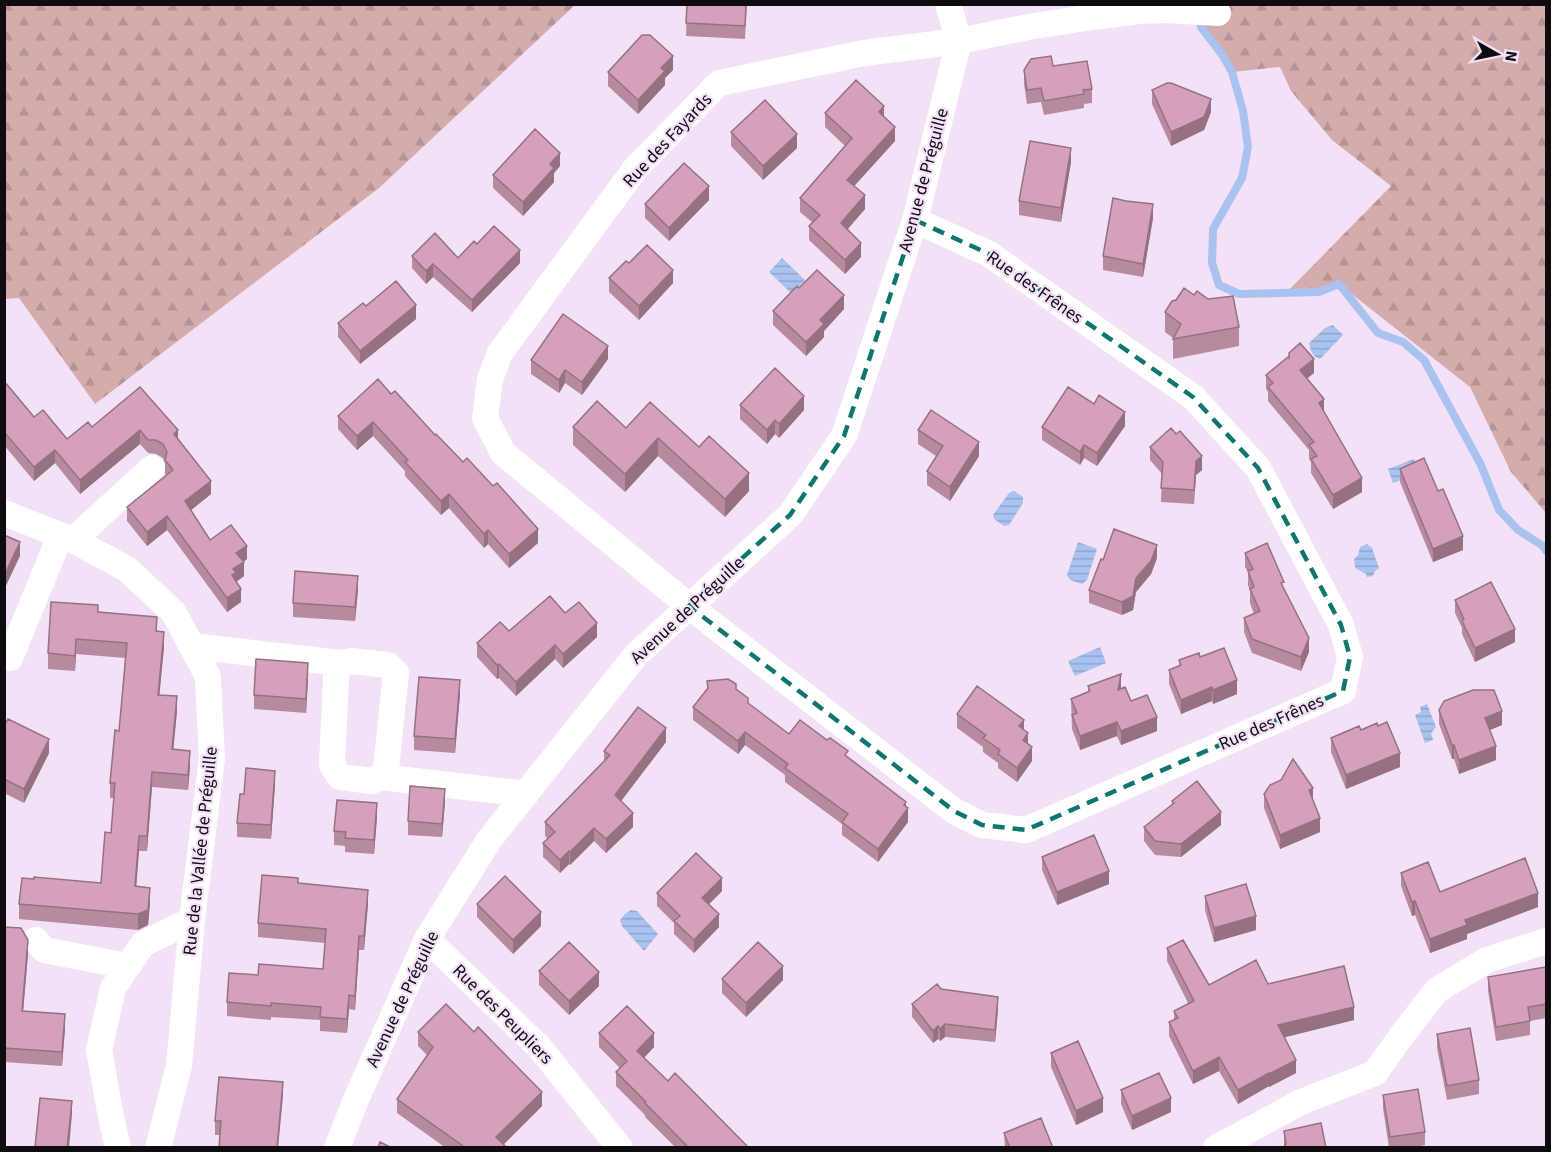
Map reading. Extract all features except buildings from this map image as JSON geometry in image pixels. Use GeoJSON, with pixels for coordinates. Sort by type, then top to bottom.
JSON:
{"type":"FeatureCollection","features":[{"type":"Feature","properties":{"kind":"street"},"geometry":{"type":"LineString","coordinates":[[948,4],[959,41]]}},
{"type":"Feature","properties":{"kind":"street","name":"Rue des Fayards"},"geometry":{"type":"LineString","coordinates":[[689,606],[503,453],[485,418],[490,379],[500,353],[635,169],[719,83],[864,53],[959,41],[1028,27],[1139,11],[1218,13]]}},
{"type":"Feature","properties":{"kind":"street","name":"Avenue de Préguille"},"geometry":{"type":"LineString","coordinates":[[337,1148],[427,939],[489,840],[636,655],[790,514],[844,436],[915,220],[959,41]]}},
{"type":"Feature","properties":{"kind":"street","name":"Rue des Frênes"},"geometry":{"type":"LineString","coordinates":[[689,606],[954,811],[982,825],[1026,830],[1343,690],[1350,657],[1341,625],[1258,468],[1251,460],[1193,397],[989,254],[915,220]]}},
{"type":"Feature","properties":{"kind":"street"},"geometry":{"type":"LineString","coordinates":[[10,658],[66,538],[152,468]]}},
{"type":"Feature","properties":{"kind":"street","name":"Rue de la Vallée de Préguille"},"geometry":{"type":"LineString","coordinates":[[4,513],[66,538],[127,569],[174,613],[208,676],[212,758],[192,920],[179,1066],[158,1148]]}},
{"type":"Feature","properties":{"kind":"street"},"geometry":{"type":"LineString","coordinates":[[191,646],[342,663],[352,661],[388,664],[396,673],[386,769],[381,777]]}},
{"type":"Feature","properties":{"kind":"street"},"geometry":{"type":"LineString","coordinates":[[342,663],[336,676],[332,765],[340,777],[372,781],[381,777],[526,794]]}},
{"type":"Feature","properties":{"kind":"street"},"geometry":{"type":"LineString","coordinates":[[118,1148],[99,1050],[113,988],[143,944],[192,920]]}},
{"type":"Feature","properties":{"kind":"street","name":"Rue des Peupliers"},"geometry":{"type":"LineString","coordinates":[[427,939],[540,1048],[620,1148]]}},
{"type":"Feature","properties":{"kind":"street"},"geometry":{"type":"LineString","coordinates":[[36,940],[44,950],[128,966]]}},
{"type":"Feature","properties":{"kind":"street"},"geometry":{"type":"LineString","coordinates":[[1216,1148],[1301,1102],[1375,1073],[1437,990],[1486,960],[1546,941]]}},
{"type":"Feature","properties":{"kind":"highlighted area"},"geometry":{"type":"Polygon","coordinates":[[[915,220],[989,254],[1193,397],[1258,468],[1341,625],[1350,657],[1343,691],[1026,830],[982,825],[954,811],[689,606],[790,515],[844,436],[915,220]]]}},
{"type":"Feature","properties":{"kind":"green space"},"geometry":{"type":"Polygon","coordinates":[[[4,5],[575,5],[379,188],[95,404],[19,298],[5,299],[4,5]]]}},
{"type":"Feature","properties":{"kind":"green space"},"geometry":{"type":"Polygon","coordinates":[[[1191,5],[1546,5],[1546,513],[1511,472],[1470,387],[1339,284],[1285,294],[1391,186],[1332,140],[1291,91],[1280,67],[1232,72],[1191,5]]]}},
{"type":"Feature","properties":{"kind":"water"},"geometry":{"type":"Polygon","coordinates":[[[782,258],[805,280],[792,294],[769,272],[782,258]]]}},
{"type":"Feature","properties":{"kind":"water"},"geometry":{"type":"Polygon","coordinates":[[[1333,325],[1343,335],[1320,359],[1315,357],[1309,343],[1325,328],[1333,325]]]}},
{"type":"Feature","properties":{"kind":"water"},"geometry":{"type":"Polygon","coordinates":[[[1414,459],[1419,473],[1393,483],[1388,469],[1414,459]]]}},
{"type":"Feature","properties":{"kind":"water"},"geometry":{"type":"Polygon","coordinates":[[[1014,491],[1023,497],[1023,503],[1009,525],[1004,526],[994,519],[993,515],[1009,493],[1014,491]]]}},
{"type":"Feature","properties":{"kind":"water"},"geometry":{"type":"Polygon","coordinates":[[[1078,542],[1097,549],[1087,580],[1082,584],[1070,580],[1067,575],[1078,542]]]}},
{"type":"Feature","properties":{"kind":"water"},"geometry":{"type":"Polygon","coordinates":[[[1367,544],[1372,548],[1379,568],[1373,576],[1367,577],[1355,568],[1354,559],[1360,547],[1367,544]]]}},
{"type":"Feature","properties":{"kind":"water"},"geometry":{"type":"Polygon","coordinates":[[[1100,647],[1106,663],[1075,676],[1068,661],[1100,647]]]}},
{"type":"Feature","properties":{"kind":"water"},"geometry":{"type":"Polygon","coordinates":[[[1427,704],[1436,727],[1431,733],[1433,740],[1425,743],[1415,715],[1421,712],[1420,707],[1427,704]]]}},
{"type":"Feature","properties":{"kind":"water"},"geometry":{"type":"Polygon","coordinates":[[[631,910],[637,911],[658,934],[644,951],[622,926],[620,920],[631,910]]]}},
{"type":"Feature","properties":{"kind":"waterway"},"geometry":{"type":"LineString","coordinates":[[1201,27],[1232,72],[1243,111],[1248,147],[1242,178],[1213,229],[1212,263],[1219,285],[1239,294],[1319,292],[1339,284],[1378,333],[1403,342],[1424,360],[1481,465],[1499,510],[1518,530],[1543,546],[1546,551]]}}]}
